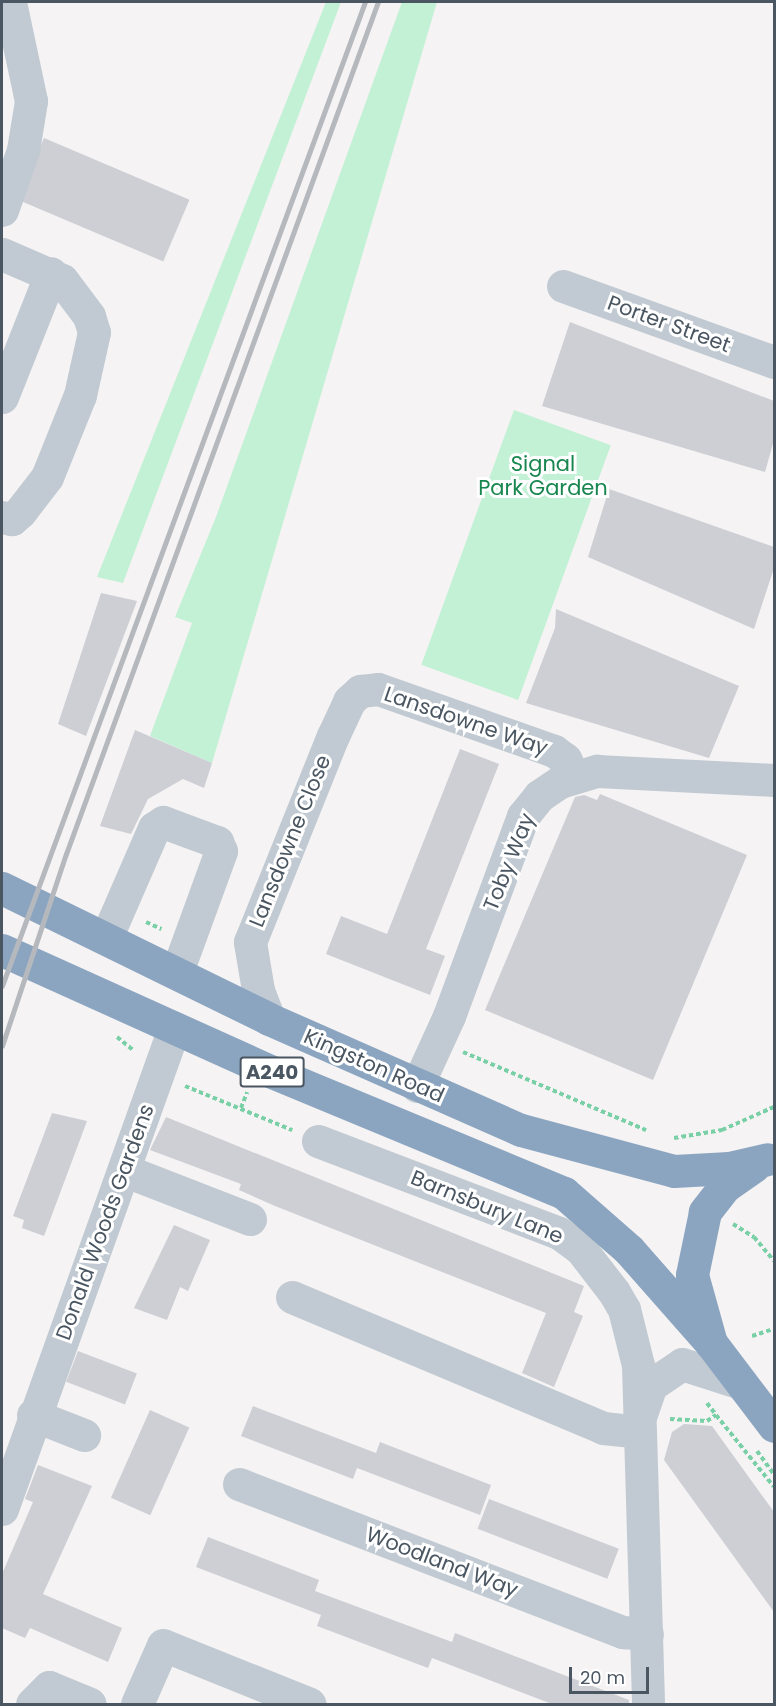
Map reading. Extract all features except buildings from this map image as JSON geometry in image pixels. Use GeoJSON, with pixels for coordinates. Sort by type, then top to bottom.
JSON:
{"type":"FeatureCollection","features":[{"type":"Feature","properties":{"kind":"highway","name":"Kingston Road"},"geometry":{"type":"LineString","coordinates":[[2,888],[107,936],[269,1019],[521,1130],[674,1171],[729,1168],[771,1158]]}},
{"type":"Feature","properties":{"kind":"highway","name":"Kingston Road"},"geometry":{"type":"LineString","coordinates":[[2,951],[174,1028],[564,1193],[629,1250],[711,1343]]}},
{"type":"Feature","properties":{"kind":"highway","name":"A240"},"geometry":{"type":"LineString","coordinates":[[771,1158],[725,1186],[705,1212],[698,1232],[692,1275],[711,1343],[774,1426]]}},
{"type":"Feature","properties":{"kind":"street"},"geometry":{"type":"LineString","coordinates":[[2,210],[22,150],[31,101],[10,2]]}},
{"type":"Feature","properties":{"kind":"street"},"geometry":{"type":"LineString","coordinates":[[2,254],[51,273],[71,289],[89,315],[93,352],[47,477],[20,512],[12,519],[2,517]]}},
{"type":"Feature","properties":{"kind":"street"},"geometry":{"type":"LineString","coordinates":[[2,397],[51,273]]}},
{"type":"Feature","properties":{"kind":"street","name":"Porter Street"},"geometry":{"type":"LineString","coordinates":[[563,286],[774,362]]}},
{"type":"Feature","properties":{"kind":"street","name":"Lansdowne Way"},"geometry":{"type":"LineString","coordinates":[[349,701],[360,691],[378,689],[554,751],[565,759],[574,777]]}},
{"type":"Feature","properties":{"kind":"street","name":"Lansdowne Close"},"geometry":{"type":"LineString","coordinates":[[269,1019],[258,990],[250,942],[349,701]]}},
{"type":"Feature","properties":{"kind":"street","name":"Toby Way"},"geometry":{"type":"LineString","coordinates":[[417,1086],[438,1041],[523,816],[539,796],[574,777],[620,771],[774,780]]}},
{"type":"Feature","properties":{"kind":"street"},"geometry":{"type":"LineString","coordinates":[[107,936],[154,828],[163,822],[217,842],[221,851],[177,972]]}},
{"type":"Feature","properties":{"kind":"street","name":"Donald Woods Gardens"},"geometry":{"type":"LineString","coordinates":[[2,1509],[33,1415],[126,1171],[174,1028]]}},
{"type":"Feature","properties":{"kind":"street","name":"Barnsbury Lane"},"geometry":{"type":"LineString","coordinates":[[318,1141],[528,1219],[580,1248],[624,1309],[638,1365],[648,1704]]}},
{"type":"Feature","properties":{"kind":"street"},"geometry":{"type":"LineString","coordinates":[[126,1171],[250,1219]]}},
{"type":"Feature","properties":{"kind":"street"},"geometry":{"type":"LineString","coordinates":[[292,1297],[603,1428],[640,1425]]}},
{"type":"Feature","properties":{"kind":"street","name":"Barnsbury Lane"},"geometry":{"type":"LineString","coordinates":[[640,1425],[651,1385],[671,1367],[693,1364],[741,1383]]}},
{"type":"Feature","properties":{"kind":"street"},"geometry":{"type":"LineString","coordinates":[[33,1415],[84,1436]]}},
{"type":"Feature","properties":{"kind":"street","name":"Woodland Way"},"geometry":{"type":"LineString","coordinates":[[239,1484],[623,1632],[647,1634]]}},
{"type":"Feature","properties":{"kind":"street"},"geometry":{"type":"LineString","coordinates":[[138,1704],[163,1645],[310,1704]]}},
{"type":"Feature","properties":{"kind":"street"},"geometry":{"type":"LineString","coordinates":[[33,1704],[50,1686],[90,1704]]}},
{"type":"Feature","properties":{"kind":"path"},"geometry":{"type":"LineString","coordinates":[[140,919],[171,933]]}},
{"type":"Feature","properties":{"kind":"path"},"geometry":{"type":"LineString","coordinates":[[438,1041],[658,1135]]}},
{"type":"Feature","properties":{"kind":"path"},"geometry":{"type":"LineString","coordinates":[[173,1081],[318,1141]]}},
{"type":"Feature","properties":{"kind":"path"},"geometry":{"type":"LineString","coordinates":[[668,1137],[722,1130],[774,1107]]}},
{"type":"Feature","properties":{"kind":"path"},"geometry":{"type":"LineString","coordinates":[[731,1222],[754,1237],[774,1261]]}},
{"type":"Feature","properties":{"kind":"path"},"geometry":{"type":"LineString","coordinates":[[752,1336],[774,1329]]}},
{"type":"Feature","properties":{"kind":"path"},"geometry":{"type":"LineString","coordinates":[[640,1425],[707,1421],[716,1415],[774,1487]]}},
{"type":"Feature","properties":{"kind":"green space"},"geometry":{"type":"Polygon","coordinates":[[[326,2],[341,2],[123,583],[97,577],[326,2]]]}},
{"type":"Feature","properties":{"kind":"green space"},"geometry":{"type":"Polygon","coordinates":[[[402,2],[437,2],[212,763],[150,736],[192,623],[175,617],[216,517],[402,2]]]}},
{"type":"Feature","properties":{"kind":"green space","name":"Signal Park Garden"},"geometry":{"type":"Polygon","coordinates":[[[514,410],[611,445],[518,700],[421,665],[514,410]]]}},
{"type":"Feature","properties":{"kind":"railway"},"geometry":{"type":"LineString","coordinates":[[2,986],[365,2]]}},
{"type":"Feature","properties":{"kind":"railway"},"geometry":{"type":"LineString","coordinates":[[2,1046],[66,854],[378,2]]}}]}
